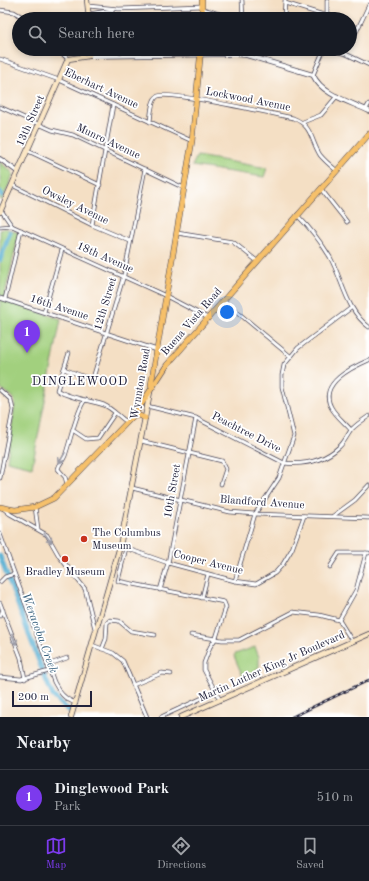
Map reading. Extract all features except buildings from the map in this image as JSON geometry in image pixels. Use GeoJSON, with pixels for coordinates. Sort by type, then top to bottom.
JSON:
{"type":"FeatureCollection","features":[{"type":"Feature","properties":{"kind":"main road"},"geometry":{"type":"LineString","coordinates":[[87,0],[89,12]]}},
{"type":"Feature","properties":{"kind":"main road"},"geometry":{"type":"LineString","coordinates":[[68,59],[89,56]]}},
{"type":"Feature","properties":{"kind":"main road","name":"Wynnton Road"},"geometry":{"type":"LineString","coordinates":[[71,717],[120,546],[132,488],[178,233],[192,141],[201,56]]}},
{"type":"Feature","properties":{"kind":"main road","name":"13th Street"},"geometry":{"type":"LineString","coordinates":[[0,210],[28,151],[68,59]]}},
{"type":"Feature","properties":{"kind":"main road","name":"Buena Vista Road"},"geometry":{"type":"LineString","coordinates":[[2,508],[23,510],[35,508],[54,498],[135,414],[167,366],[297,215],[321,190],[336,170],[369,134]]}},
{"type":"Feature","properties":{"kind":"main road"},"geometry":{"type":"LineString","coordinates":[[135,414],[145,418]]}},
{"type":"Feature","properties":{"kind":"main road","name":"Martin Luther King Jr Boulevard"},"geometry":{"type":"LineString","coordinates":[[181,717],[369,634]]}},
{"type":"Feature","properties":{"kind":"street"},"geometry":{"type":"LineString","coordinates":[[242,0],[243,12]]}},
{"type":"Feature","properties":{"kind":"street"},"geometry":{"type":"LineString","coordinates":[[327,0],[328,12]]}},
{"type":"Feature","properties":{"kind":"street"},"geometry":{"type":"LineString","coordinates":[[284,12],[285,1],[316,12]]}},
{"type":"Feature","properties":{"kind":"street"},"geometry":{"type":"LineString","coordinates":[[88,6],[119,9],[202,5],[219,12]]}},
{"type":"Feature","properties":{"kind":"street"},"geometry":{"type":"LineString","coordinates":[[357,30],[369,5]]}},
{"type":"Feature","properties":{"kind":"street"},"geometry":{"type":"LineString","coordinates":[[108,12],[119,9]]}},
{"type":"Feature","properties":{"kind":"street"},"geometry":{"type":"LineString","coordinates":[[1,11],[14,12]]}},
{"type":"Feature","properties":{"kind":"street"},"geometry":{"type":"LineString","coordinates":[[65,56],[68,59]]}},
{"type":"Feature","properties":{"kind":"street"},"geometry":{"type":"LineString","coordinates":[[249,56],[313,75],[321,86],[368,110],[369,104]]}},
{"type":"Feature","properties":{"kind":"street"},"geometry":{"type":"LineString","coordinates":[[313,75],[321,56]]}},
{"type":"Feature","properties":{"kind":"street"},"geometry":{"type":"LineString","coordinates":[[350,56],[369,65]]}},
{"type":"Feature","properties":{"kind":"street","name":"Eberhart Avenue"},"geometry":{"type":"LineString","coordinates":[[0,59],[59,80],[192,141]]}},
{"type":"Feature","properties":{"kind":"street","name":"Lockwood Avenue"},"geometry":{"type":"LineString","coordinates":[[150,122],[154,101],[158,96],[197,99],[293,118],[303,122],[309,130],[320,154],[336,170]]}},
{"type":"Feature","properties":{"kind":"street"},"geometry":{"type":"LineString","coordinates":[[303,122],[321,115],[338,96]]}},
{"type":"Feature","properties":{"kind":"street"},"geometry":{"type":"LineString","coordinates":[[92,225],[113,105]]}},
{"type":"Feature","properties":{"kind":"street","name":"Munro Avenue"},"geometry":{"type":"LineString","coordinates":[[0,107],[39,124],[73,135],[184,188]]}},
{"type":"Feature","properties":{"kind":"street"},"geometry":{"type":"LineString","coordinates":[[28,151],[100,185]]}},
{"type":"Feature","properties":{"kind":"street"},"geometry":{"type":"LineString","coordinates":[[0,159],[18,172]]}},
{"type":"Feature","properties":{"kind":"street","name":"12th Street"},"geometry":{"type":"LineString","coordinates":[[64,369],[85,377],[93,378],[123,276],[146,169]]}},
{"type":"Feature","properties":{"kind":"street","name":"Owsley Avenue"},"geometry":{"type":"LineString","coordinates":[[12,185],[92,225],[130,241]]}},
{"type":"Feature","properties":{"kind":"street"},"geometry":{"type":"LineString","coordinates":[[321,190],[347,222]]}},
{"type":"Feature","properties":{"kind":"street"},"geometry":{"type":"LineString","coordinates":[[0,210],[12,226],[0,228]]}},
{"type":"Feature","properties":{"kind":"street"},"geometry":{"type":"LineString","coordinates":[[297,215],[313,232],[330,257],[351,308],[369,326]]}},
{"type":"Feature","properties":{"kind":"street","name":"18th Avenue"},"geometry":{"type":"LineString","coordinates":[[12,226],[166,296],[208,318]]}},
{"type":"Feature","properties":{"kind":"street"},"geometry":{"type":"LineString","coordinates":[[2,298],[21,230]]}},
{"type":"Feature","properties":{"kind":"street"},"geometry":{"type":"LineString","coordinates":[[178,233],[234,242],[257,261]]}},
{"type":"Feature","properties":{"kind":"street"},"geometry":{"type":"LineString","coordinates":[[44,312],[62,250]]}},
{"type":"Feature","properties":{"kind":"street","name":"16th Avenue"},"geometry":{"type":"LineString","coordinates":[[2,298],[157,350]]}},
{"type":"Feature","properties":{"kind":"street"},"geometry":{"type":"LineString","coordinates":[[224,301],[290,356]]}},
{"type":"Feature","properties":{"kind":"street"},"geometry":{"type":"LineString","coordinates":[[235,581],[255,514],[279,478],[294,436],[282,387],[284,365],[290,356],[317,333],[351,308]]}},
{"type":"Feature","properties":{"kind":"street"},"geometry":{"type":"LineString","coordinates":[[69,353],[57,390],[62,394],[104,405],[127,422]]}},
{"type":"Feature","properties":{"kind":"street"},"geometry":{"type":"LineString","coordinates":[[352,430],[331,408],[329,395],[331,386],[341,375],[369,360]]}},
{"type":"Feature","properties":{"kind":"street"},"geometry":{"type":"LineString","coordinates":[[0,390],[11,400],[13,410],[0,478]]}},
{"type":"Feature","properties":{"kind":"street"},"geometry":{"type":"LineString","coordinates":[[67,484],[65,477],[58,469],[69,446],[81,406],[85,400]]}},
{"type":"Feature","properties":{"kind":"street","name":"Peachtree Drive"},"geometry":{"type":"LineString","coordinates":[[147,406],[196,418],[284,463],[307,463],[323,458],[340,447],[352,430],[369,416]]}},
{"type":"Feature","properties":{"kind":"street"},"geometry":{"type":"LineString","coordinates":[[74,431],[86,439],[98,438],[115,413]]}},
{"type":"Feature","properties":{"kind":"street","name":"10th Street"},"geometry":{"type":"LineString","coordinates":[[160,590],[168,563],[181,501],[196,418]]}},
{"type":"Feature","properties":{"kind":"street"},"geometry":{"type":"LineString","coordinates":[[141,441],[222,461],[226,468],[221,484]]}},
{"type":"Feature","properties":{"kind":"street"},"geometry":{"type":"LineString","coordinates":[[333,516],[355,500],[369,485]]}},
{"type":"Feature","properties":{"kind":"street","name":"Blandford Avenue"},"geometry":{"type":"LineString","coordinates":[[132,488],[216,509],[255,514],[369,518]]}},
{"type":"Feature","properties":{"kind":"street"},"geometry":{"type":"LineString","coordinates":[[2,508],[47,535],[59,556],[85,589],[96,633]]}},
{"type":"Feature","properties":{"kind":"street"},"geometry":{"type":"LineString","coordinates":[[35,508],[38,529]]}},
{"type":"Feature","properties":{"kind":"street","name":"Cooper Avenue"},"geometry":{"type":"LineString","coordinates":[[120,546],[168,563],[235,581],[256,584],[275,573],[292,549],[304,516]]}},
{"type":"Feature","properties":{"kind":"street"},"geometry":{"type":"LineString","coordinates":[[0,534],[49,671],[60,694],[67,700],[76,703]]}},
{"type":"Feature","properties":{"kind":"street"},"geometry":{"type":"LineString","coordinates":[[126,548],[118,582],[224,602],[226,607],[216,638],[210,647],[204,663],[204,670],[220,700]]}},
{"type":"Feature","properties":{"kind":"street"},"geometry":{"type":"LineString","coordinates":[[330,567],[339,553],[368,553],[356,590],[339,620]]}},
{"type":"Feature","properties":{"kind":"street"},"geometry":{"type":"LineString","coordinates":[[0,582],[5,577],[14,574]]}},
{"type":"Feature","properties":{"kind":"street"},"geometry":{"type":"LineString","coordinates":[[202,598],[208,574]]}},
{"type":"Feature","properties":{"kind":"street"},"geometry":{"type":"LineString","coordinates":[[0,603],[21,658],[24,679]]}},
{"type":"Feature","properties":{"kind":"street"},"geometry":{"type":"LineString","coordinates":[[0,616],[3,610]]}},
{"type":"Feature","properties":{"kind":"street"},"geometry":{"type":"LineString","coordinates":[[191,635],[222,640],[238,640],[293,612],[319,615],[339,620],[352,641]]}},
{"type":"Feature","properties":{"kind":"street"},"geometry":{"type":"LineString","coordinates":[[102,649],[106,639],[107,623],[110,620],[119,622],[131,632],[155,635]]}},
{"type":"Feature","properties":{"kind":"street"},"geometry":{"type":"LineString","coordinates":[[92,645],[114,653],[123,661],[147,717]]}},
{"type":"Feature","properties":{"kind":"street"},"geometry":{"type":"LineString","coordinates":[[47,664],[67,658]]}},
{"type":"Feature","properties":{"kind":"street"},"geometry":{"type":"LineString","coordinates":[[0,677],[13,680],[24,679],[49,671]]}},
{"type":"Feature","properties":{"kind":"street"},"geometry":{"type":"LineString","coordinates":[[133,685],[162,673],[171,674]]}},
{"type":"Feature","properties":{"kind":"street"},"geometry":{"type":"LineString","coordinates":[[161,717],[215,692]]}},
{"type":"Feature","properties":{"kind":"green space"},"geometry":{"type":"Polygon","coordinates":[[[197,156],[267,168],[264,177],[192,166],[197,156]]]}},
{"type":"Feature","properties":{"kind":"green space"},"geometry":{"type":"Polygon","coordinates":[[[0,162],[11,171],[13,175],[3,199],[0,201],[0,162]]]}},
{"type":"Feature","properties":{"kind":"green space"},"geometry":{"type":"Polygon","coordinates":[[[5,228],[19,233],[4,298],[0,297],[0,230],[5,228]]]}},
{"type":"Feature","properties":{"kind":"green space"},"geometry":{"type":"Polygon","coordinates":[[[0,299],[61,319],[32,467],[7,461],[15,403],[12,396],[0,388],[0,299]]]}},
{"type":"Feature","properties":{"kind":"green space"},"geometry":{"type":"Polygon","coordinates":[[[255,647],[259,657],[259,667],[252,673],[243,677],[234,656],[235,654],[255,647]]]}},
{"type":"Feature","properties":{"kind":"waterway","name":"Weracoba Creek"},"geometry":{"type":"LineString","coordinates":[[0,260],[10,232]]}},
{"type":"Feature","properties":{"kind":"waterway","name":"Weracoba Creek"},"geometry":{"type":"LineString","coordinates":[[0,556],[53,696],[69,711]]}},
{"type":"Feature","properties":{"kind":"railway"},"geometry":{"type":"LineString","coordinates":[[292,717],[369,680]]}},
{"type":"Feature","properties":{"kind":"place","name":"Dinglewood Park"},"geometry":{"type":"Point","coordinates":[27,353]}},
{"type":"Feature","properties":{"kind":"place","name":"The Columbus Museum"},"geometry":{"type":"Point","coordinates":[84,539]}},
{"type":"Feature","properties":{"kind":"place","name":"Bradley Museum"},"geometry":{"type":"Point","coordinates":[65,559]}},
{"type":"Feature","properties":{"kind":"district","name":"DINGLEWOOD"},"geometry":{"type":"Point","coordinates":[80,382]}}]}
